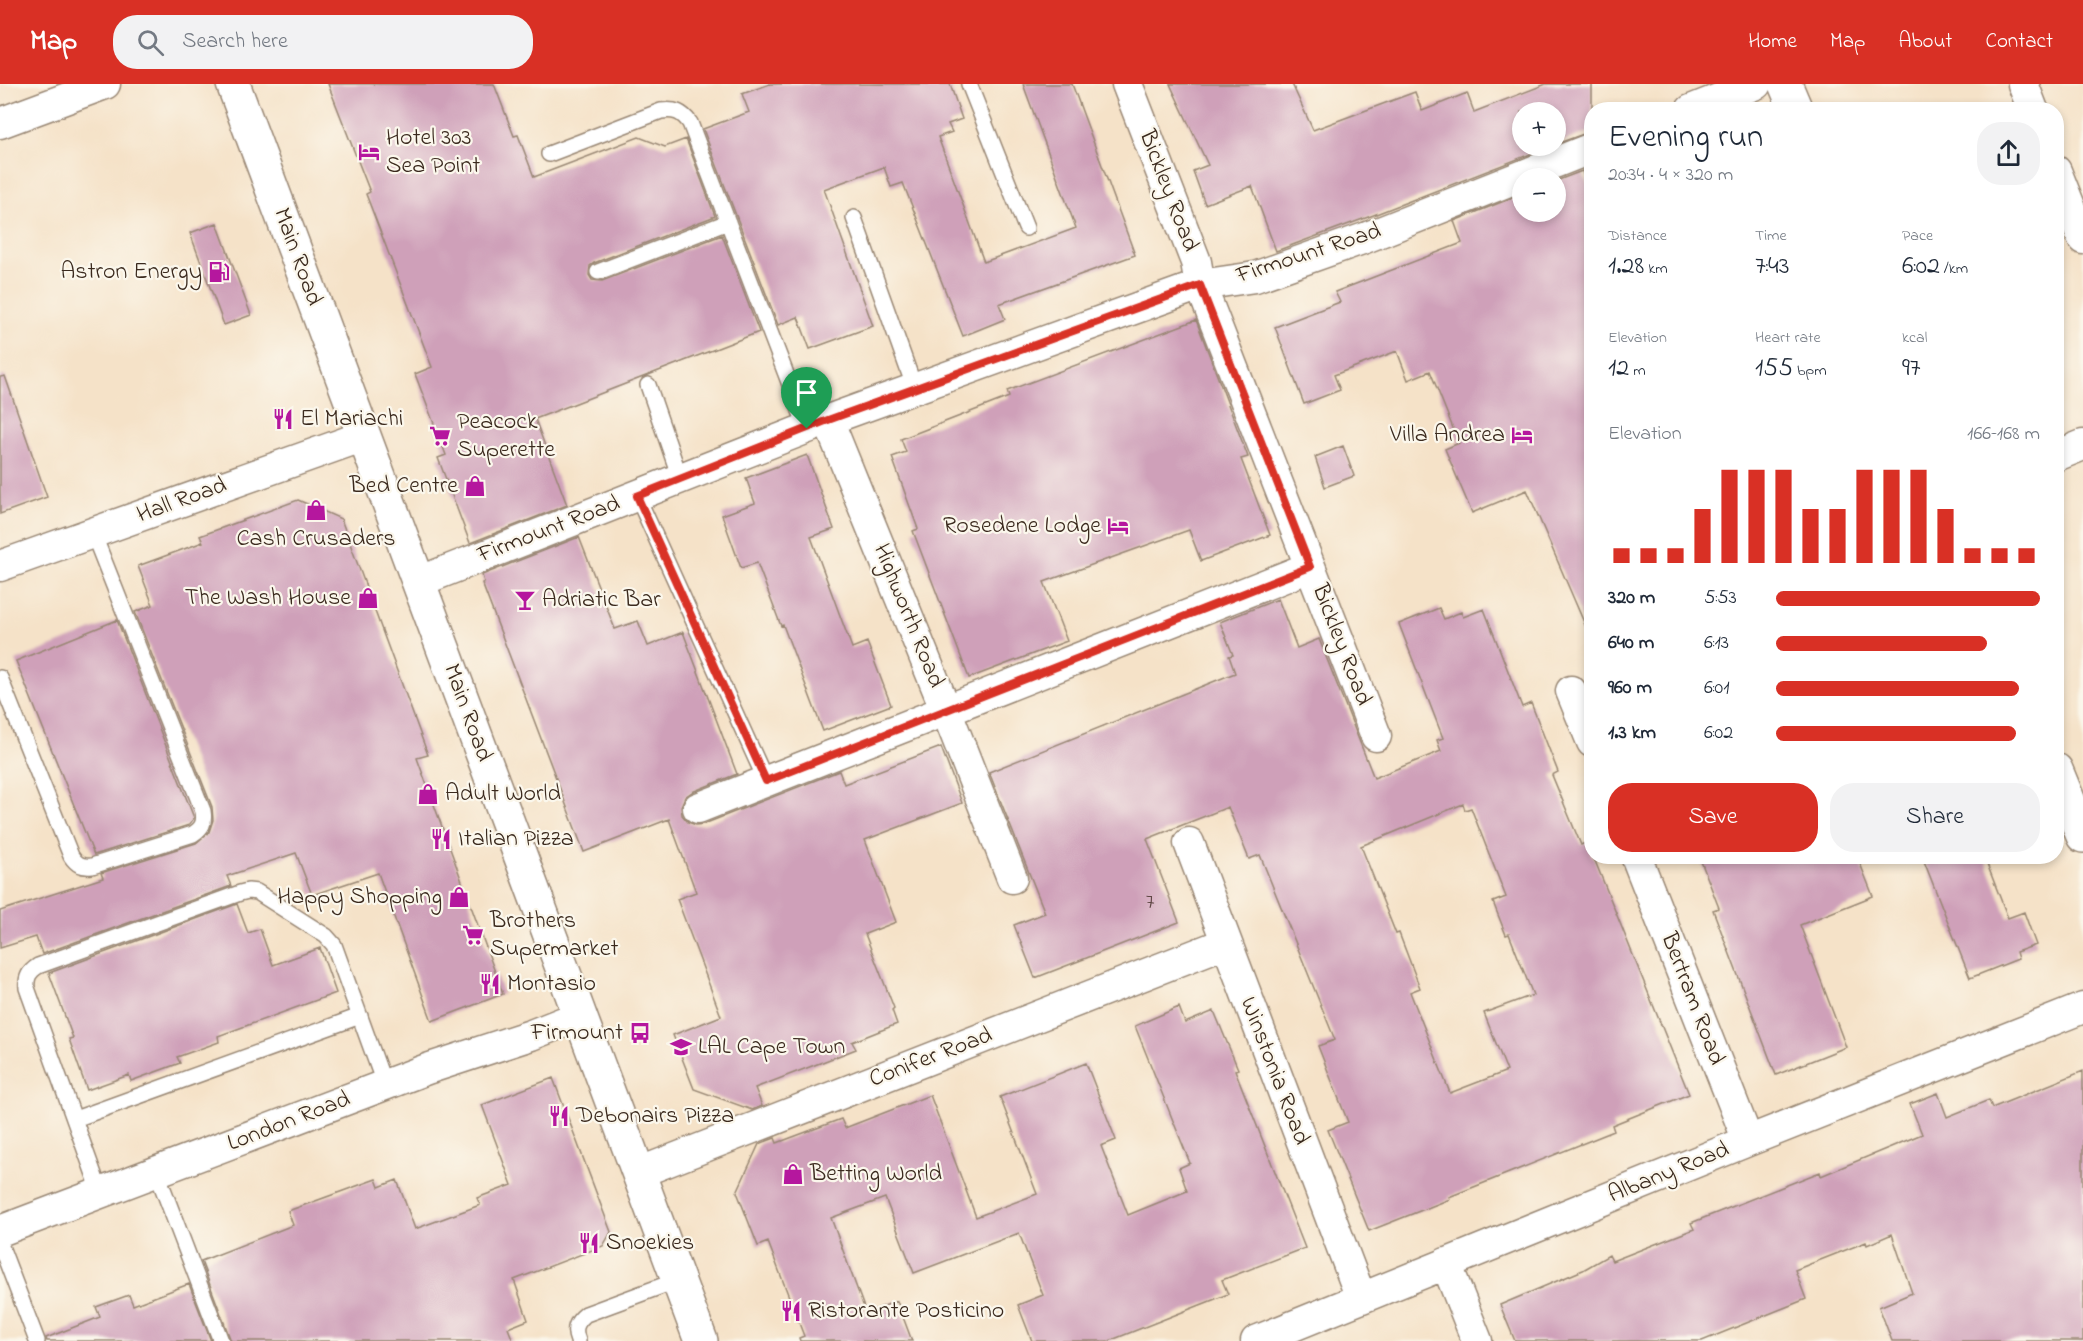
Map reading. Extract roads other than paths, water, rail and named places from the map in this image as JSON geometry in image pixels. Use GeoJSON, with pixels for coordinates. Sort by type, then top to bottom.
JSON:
{"type":"FeatureCollection","features":[{"type":"Feature","properties":{"kind":"main road","name":"Main Road"},"geometry":{"type":"LineString","coordinates":[[233,84],[701,1341]]}},
{"type":"Feature","properties":{"kind":"main road"},"geometry":{"type":"LineString","coordinates":[[1785,84],[1793,102]]}},
{"type":"Feature","properties":{"kind":"main road"},"geometry":{"type":"LineString","coordinates":[[2064,790],[2083,836]]}},
{"type":"Feature","properties":{"kind":"street"},"geometry":{"type":"LineString","coordinates":[[0,123],[105,84]]}},
{"type":"Feature","properties":{"kind":"street","name":"Bickley Road"},"geometry":{"type":"LineString","coordinates":[[1127,84],[1196,262],[1200,285],[1376,736]]}},
{"type":"Feature","properties":{"kind":"street"},"geometry":{"type":"LineString","coordinates":[[1711,102],[1756,84]]}},
{"type":"Feature","properties":{"kind":"street"},"geometry":{"type":"LineString","coordinates":[[2023,84],[2030,102]]}},
{"type":"Feature","properties":{"kind":"street","name":"Firmount Road"},"geometry":{"type":"LineString","coordinates":[[418,582],[680,478],[915,389],[1200,285],[1255,278],[1365,238],[1584,151]]}},
{"type":"Feature","properties":{"kind":"street"},"geometry":{"type":"LineString","coordinates":[[2064,191],[2083,239]]}},
{"type":"Feature","properties":{"kind":"street","name":"Highworth Road"},"geometry":{"type":"LineString","coordinates":[[818,425],[946,711],[1012,878]]}},
{"type":"Feature","properties":{"kind":"street","name":"Hall Road"},"geometry":{"type":"LineString","coordinates":[[0,566],[364,436]]}},
{"type":"Feature","properties":{"kind":"street"},"geometry":{"type":"LineString","coordinates":[[2064,453],[2083,446]]}},
{"type":"Feature","properties":{"kind":"street"},"geometry":{"type":"LineString","coordinates":[[698,807],[1310,567]]}},
{"type":"Feature","properties":{"kind":"street"},"geometry":{"type":"LineString","coordinates":[[1571,691],[1584,723]]}},
{"type":"Feature","properties":{"kind":"street","name":"Winstonia Road"},"geometry":{"type":"LineString","coordinates":[[1188,843],[1361,1298]]}},
{"type":"Feature","properties":{"kind":"street","name":"Bertram Road"},"geometry":{"type":"LineString","coordinates":[[1639,864],[1748,1141]]}},
{"type":"Feature","properties":{"kind":"street","name":"Conifer Road"},"geometry":{"type":"LineString","coordinates":[[638,1173],[1225,943]]}},
{"type":"Feature","properties":{"kind":"street","name":"Albany Road"},"geometry":{"type":"LineString","coordinates":[[1256,1341],[2083,1008]]}},
{"type":"Feature","properties":{"kind":"street","name":"London Road"},"geometry":{"type":"LineString","coordinates":[[0,1231],[427,1069],[531,1035],[579,1016]]}},
{"type":"Feature","properties":{"kind":"street"},"geometry":{"type":"LineString","coordinates":[[1446,1263],[1477,1341]]}},
{"type":"Feature","properties":{"kind":"lane"},"geometry":{"type":"LineString","coordinates":[[969,84],[1026,228]]}},
{"type":"Feature","properties":{"kind":"lane"},"geometry":{"type":"LineString","coordinates":[[549,154],[661,111],[672,109],[683,114],[690,123],[728,222],[818,425]]}},
{"type":"Feature","properties":{"kind":"lane"},"geometry":{"type":"LineString","coordinates":[[854,218],[915,389]]}},
{"type":"Feature","properties":{"kind":"lane"},"geometry":{"type":"LineString","coordinates":[[598,272],[728,222]]}},
{"type":"Feature","properties":{"kind":"lane"},"geometry":{"type":"LineString","coordinates":[[648,385],[680,478]]}},
{"type":"Feature","properties":{"kind":"lane"},"geometry":{"type":"LineString","coordinates":[[637,496],[766,781]]}},
{"type":"Feature","properties":{"kind":"lane"},"geometry":{"type":"LineString","coordinates":[[0,678],[76,864],[84,867],[92,866],[193,834],[201,829],[205,820],[203,811],[93,533]]}},
{"type":"Feature","properties":{"kind":"lane"},"geometry":{"type":"LineString","coordinates":[[101,1194],[27,988],[30,971],[38,966],[240,893],[257,892],[330,940],[336,950],[385,1086]]}},
{"type":"Feature","properties":{"kind":"lane"},"geometry":{"type":"LineString","coordinates":[[75,1119],[360,1016]]}},
{"type":"Feature","properties":{"kind":"lane"},"geometry":{"type":"LineString","coordinates":[[157,1173],[221,1341]]}},
{"type":"Feature","properties":{"kind":"lane"},"geometry":{"type":"LineString","coordinates":[[0,1244],[37,1341]]}},
{"type":"Feature","properties":{"kind":"lane"},"geometry":{"type":"LineString","coordinates":[[578,1341],[575,1328],[578,1320],[586,1314],[678,1280]]}},
{"type":"Feature","properties":{"kind":"place","name":"Hotel 303 Sea Point"},"geometry":{"type":"Point","coordinates":[369,152]}},
{"type":"Feature","properties":{"kind":"place","name":"Astron Energy"},"geometry":{"type":"Point","coordinates":[219,272]}},
{"type":"Feature","properties":{"kind":"place","name":"El Mariachi"},"geometry":{"type":"Point","coordinates":[283,419]}},
{"type":"Feature","properties":{"kind":"place","name":"Villa Andrea"},"geometry":{"type":"Point","coordinates":[1522,435]}},
{"type":"Feature","properties":{"kind":"place","name":"Peacock Superette"},"geometry":{"type":"Point","coordinates":[440,436]}},
{"type":"Feature","properties":{"kind":"place","name":"Bed Centre"},"geometry":{"type":"Point","coordinates":[475,486]}},
{"type":"Feature","properties":{"kind":"place","name":"Cash Crusaders"},"geometry":{"type":"Point","coordinates":[316,510]}},
{"type":"Feature","properties":{"kind":"place","name":"Rosedene Lodge"},"geometry":{"type":"Point","coordinates":[1118,526]}},
{"type":"Feature","properties":{"kind":"place","name":"The Wash House"},"geometry":{"type":"Point","coordinates":[368,598]}},
{"type":"Feature","properties":{"kind":"place","name":"Adriatic Bar"},"geometry":{"type":"Point","coordinates":[525,600]}},
{"type":"Feature","properties":{"kind":"place","name":"Adult World"},"geometry":{"type":"Point","coordinates":[428,794]}},
{"type":"Feature","properties":{"kind":"place","name":"Italian Pizza"},"geometry":{"type":"Point","coordinates":[441,839]}},
{"type":"Feature","properties":{"kind":"place","name":"Happy Shopping"},"geometry":{"type":"Point","coordinates":[459,897]}},
{"type":"Feature","properties":{"kind":"place","name":"Brothers Supermarket"},"geometry":{"type":"Point","coordinates":[473,935]}},
{"type":"Feature","properties":{"kind":"place","name":"Montasio"},"geometry":{"type":"Point","coordinates":[490,984]}},
{"type":"Feature","properties":{"kind":"place","name":"Firmount"},"geometry":{"type":"Point","coordinates":[640,1033]}},
{"type":"Feature","properties":{"kind":"place","name":"LAL Cape Town"},"geometry":{"type":"Point","coordinates":[681,1047]}},
{"type":"Feature","properties":{"kind":"place","name":"Debonairs Pizza"},"geometry":{"type":"Point","coordinates":[559,1116]}},
{"type":"Feature","properties":{"kind":"place","name":"Betting World"},"geometry":{"type":"Point","coordinates":[793,1174]}},
{"type":"Feature","properties":{"kind":"place","name":"Snoekies"},"geometry":{"type":"Point","coordinates":[589,1243]}},
{"type":"Feature","properties":{"kind":"place","name":"Ristorante Posticino"},"geometry":{"type":"Point","coordinates":[791,1311]}}]}
